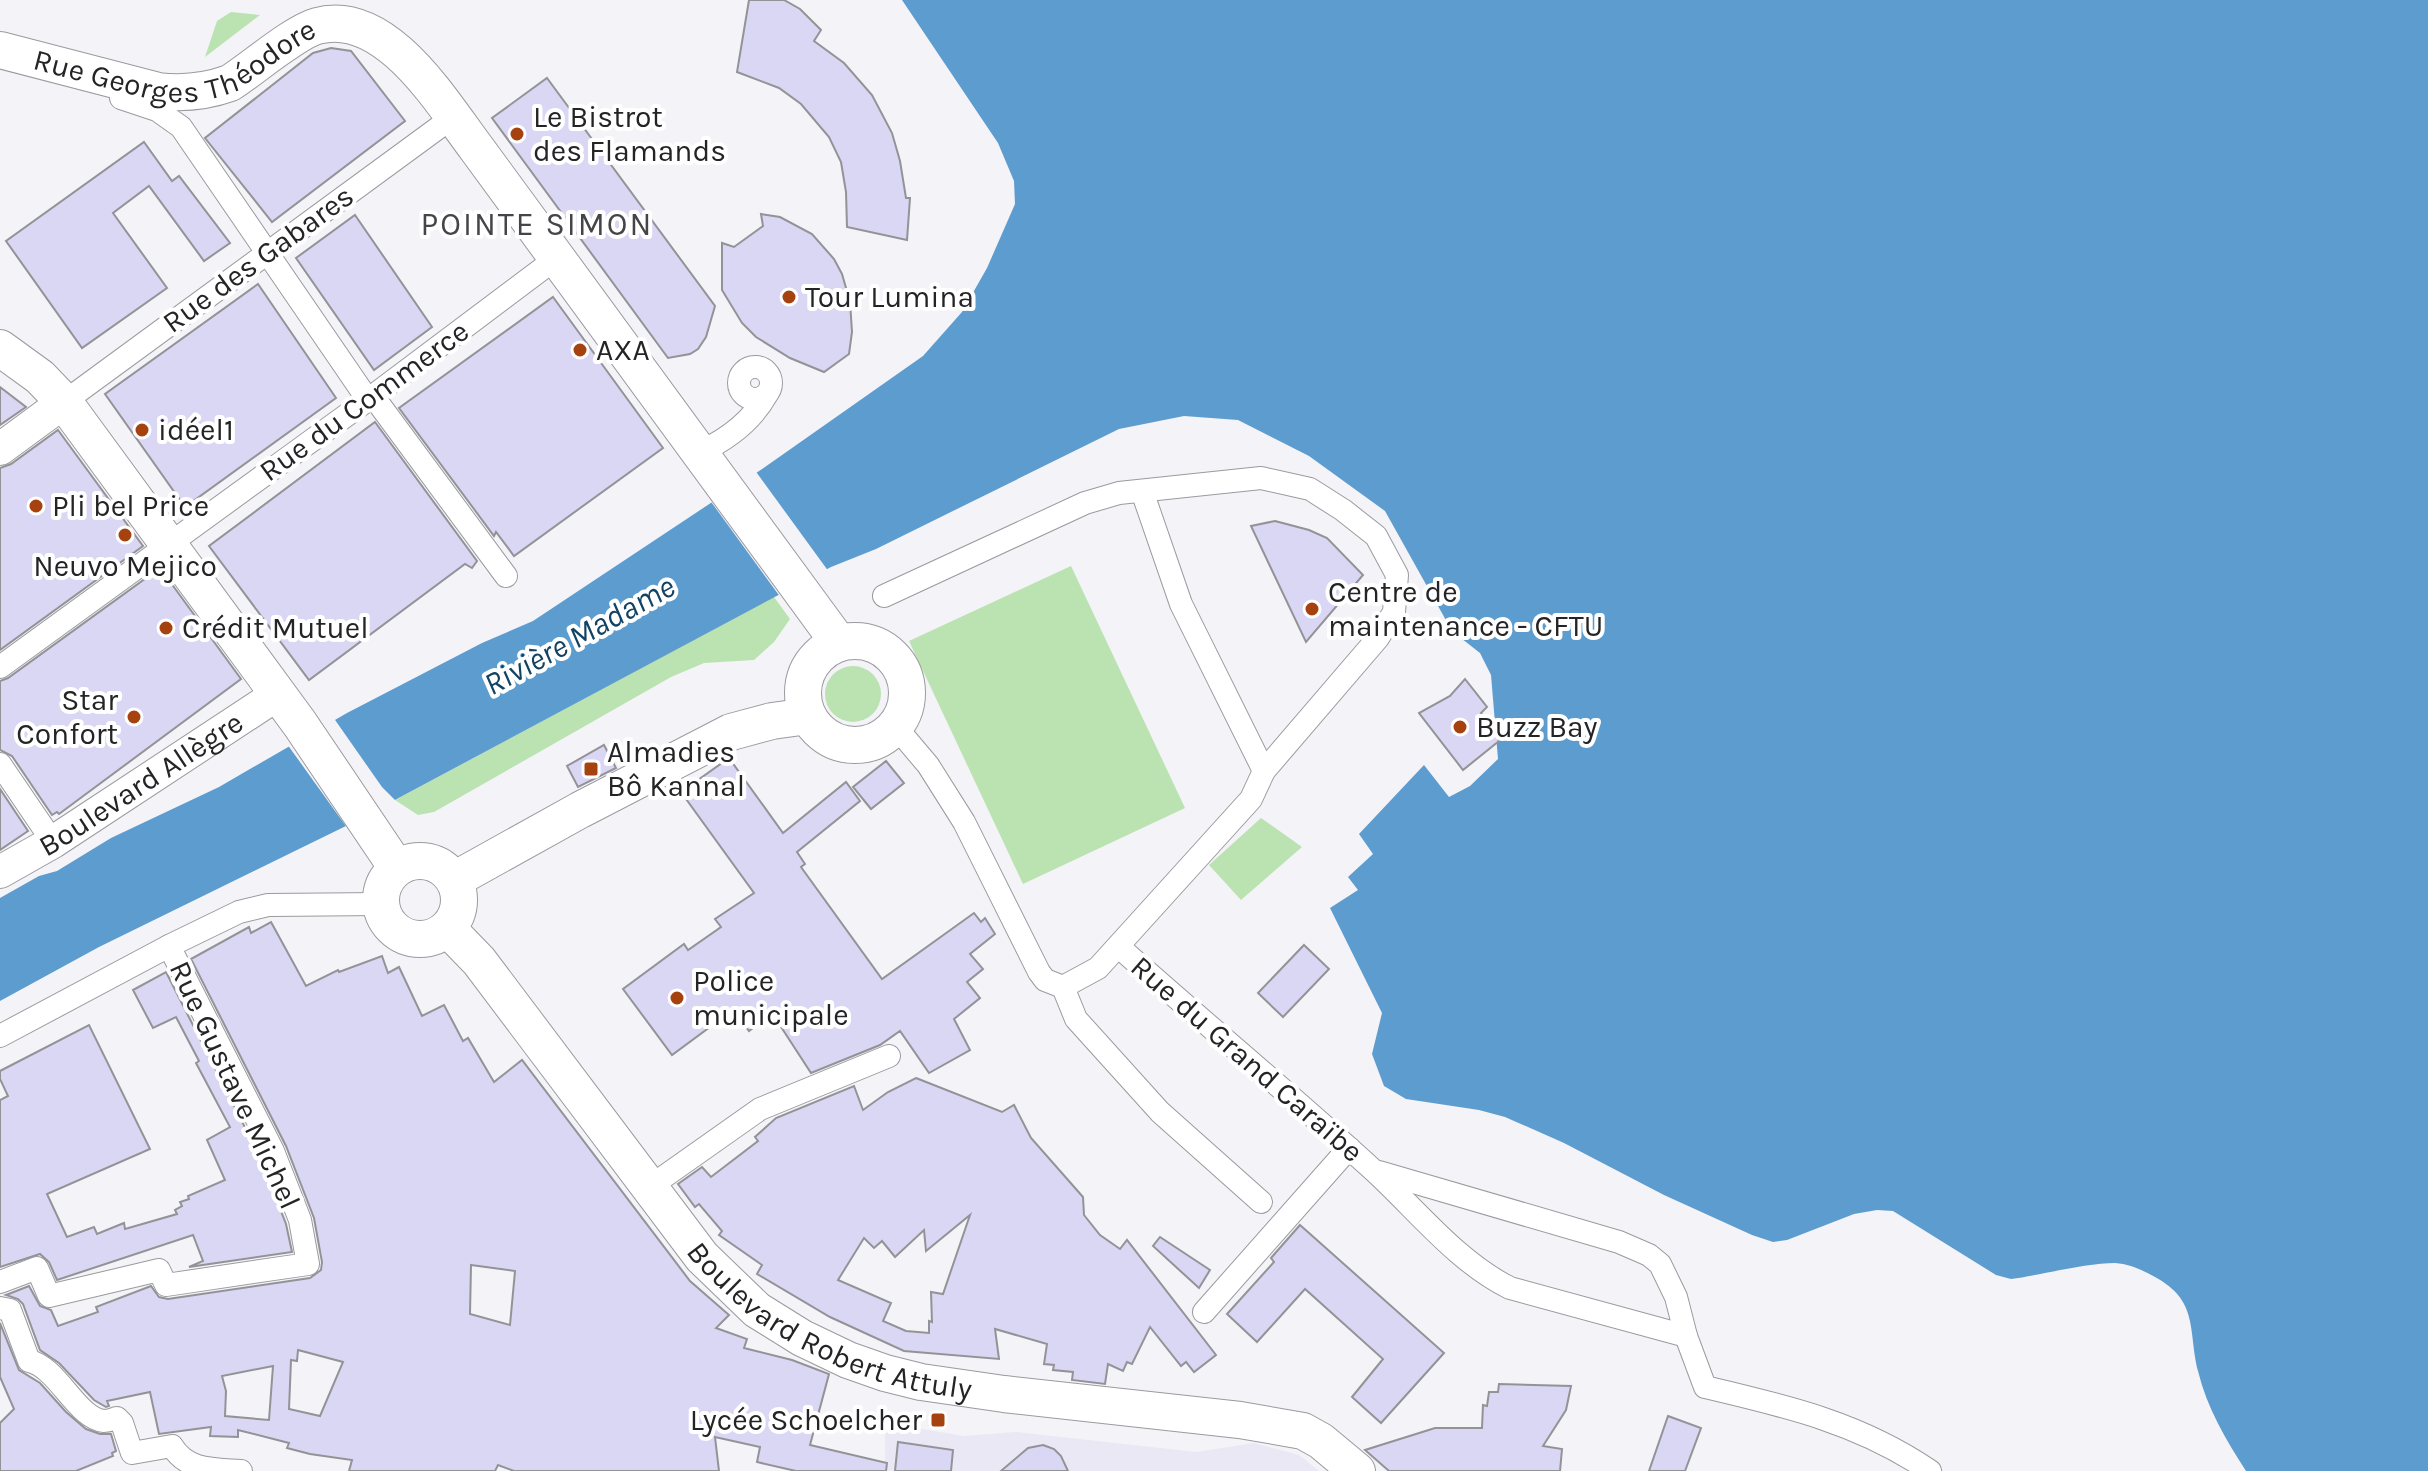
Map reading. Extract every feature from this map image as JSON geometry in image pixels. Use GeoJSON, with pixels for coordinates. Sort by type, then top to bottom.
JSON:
{"type":"FeatureCollection","features":[{"type":"Feature","properties":{"kind":"main road","name":"Rue Georges Théodore"},"geometry":{"type":"LineString","coordinates":[[0,50],[158,91],[184,93],[214,89],[230,83],[314,27],[350,25],[383,39],[420,75],[558,257],[712,446],[724,485],[839,643]]}},
{"type":"Feature","properties":{"kind":"main road"},"geometry":{"type":"LineString","coordinates":[[0,348],[40,377],[64,402],[300,724],[397,868]]}},
{"type":"Feature","properties":{"kind":"main road"},"geometry":{"type":"LineString","coordinates":[[0,449],[64,402]]}},
{"type":"Feature","properties":{"kind":"main road"},"geometry":{"type":"LineString","coordinates":[[856,641],[872,644],[887,652],[898,664],[905,679],[907,696],[904,712],[883,738],[867,744],[850,745],[833,740],[819,730],[808,716],[803,698],[805,680],[812,664],[824,651],[839,643],[856,641]]}},
{"type":"Feature","properties":{"kind":"main road","name":"Boulevard Allègre"},"geometry":{"type":"LineString","coordinates":[[0,872],[53,842],[278,694]]}},
{"type":"Feature","properties":{"kind":"main road"},"geometry":{"type":"LineString","coordinates":[[454,880],[731,732],[772,721],[808,716]]}},
{"type":"Feature","properties":{"kind":"main road"},"geometry":{"type":"LineString","coordinates":[[422,860],[435,863],[454,880],[459,911],[448,929],[425,939],[413,939],[391,927],[384,916],[381,904],[384,883],[397,868],[422,860]]}},
{"type":"Feature","properties":{"kind":"main road","name":"Boulevard Robert Attuly"},"geometry":{"type":"LineString","coordinates":[[448,929],[479,961],[702,1257],[757,1310],[802,1338],[848,1360],[921,1382],[1240,1420],[1303,1431],[1321,1441],[1357,1471]]}},
{"type":"Feature","properties":{"kind":"street"},"geometry":{"type":"LineString","coordinates":[[0,66],[157,110],[188,136],[371,398],[506,576]]}},
{"type":"Feature","properties":{"kind":"street","name":"Rue des Gabares"},"geometry":{"type":"LineString","coordinates":[[64,402],[453,117]]}},
{"type":"Feature","properties":{"kind":"street","name":"Rue du Commerce"},"geometry":{"type":"LineString","coordinates":[[0,667],[371,398],[558,257]]}},
{"type":"Feature","properties":{"kind":"street"},"geometry":{"type":"LineString","coordinates":[[749,368],[760,368],[771,379],[771,390],[748,421],[712,446],[741,390],[741,375],[749,368]]}},
{"type":"Feature","properties":{"kind":"street"},"geometry":{"type":"LineString","coordinates":[[884,596],[1085,503],[1119,493],[1261,478],[1310,489],[1343,510],[1376,536],[1397,575],[1394,612],[1378,638],[1264,771],[1251,799],[1119,947],[1098,968],[1063,987]]}},
{"type":"Feature","properties":{"kind":"street"},"geometry":{"type":"LineString","coordinates":[[1142,491],[1181,604],[1264,771]]}},
{"type":"Feature","properties":{"kind":"street"},"geometry":{"type":"LineString","coordinates":[[895,726],[928,765],[964,822],[1045,980],[1063,987],[1076,1019],[1160,1112],[1261,1202]]}},
{"type":"Feature","properties":{"kind":"street"},"geometry":{"type":"LineString","coordinates":[[0,764],[53,842]]}},
{"type":"Feature","properties":{"kind":"street"},"geometry":{"type":"LineString","coordinates":[[0,1036],[239,912],[268,905],[381,904]]}},
{"type":"Feature","properties":{"kind":"street","name":"Rue Gustave Michel"},"geometry":{"type":"LineString","coordinates":[[0,1282],[37,1268],[49,1296],[159,1270],[166,1285],[308,1264],[300,1220],[273,1151],[169,946]]}},
{"type":"Feature","properties":{"kind":"street","name":"Rue du Grand Caraïbe"},"geometry":{"type":"LineString","coordinates":[[1119,947],[1349,1148],[1448,1241],[1494,1280],[1510,1288],[1686,1336],[1676,1297],[1667,1277],[1660,1264],[1649,1255],[1619,1242],[1374,1171]]}},
{"type":"Feature","properties":{"kind":"street"},"geometry":{"type":"LineString","coordinates":[[648,1188],[760,1109],[889,1056]]}},
{"type":"Feature","properties":{"kind":"street"},"geometry":{"type":"LineString","coordinates":[[1204,1312],[1349,1148]]}},
{"type":"Feature","properties":{"kind":"street"},"geometry":{"type":"LineString","coordinates":[[0,1308],[10,1310],[29,1361],[35,1362],[59,1382],[87,1413],[104,1421],[117,1418],[122,1423],[132,1453],[172,1446],[179,1458],[190,1466],[241,1471]]}},
{"type":"Feature","properties":{"kind":"street"},"geometry":{"type":"LineString","coordinates":[[1686,1336],[1705,1387],[1834,1420],[1902,1452],[1930,1471]]}},
{"type":"Feature","properties":{"kind":"shaded area"},"geometry":{"type":"Polygon","coordinates":[[[885,1423],[964,1436],[1015,1432],[1196,1452],[1254,1443],[1299,1455],[1319,1471],[885,1471],[885,1423]]]}},
{"type":"Feature","properties":{"kind":"green space"},"geometry":{"type":"Polygon","coordinates":[[[231,12],[260,15],[205,57],[217,21],[231,12]]]}},
{"type":"Feature","properties":{"kind":"green space"},"geometry":{"type":"Polygon","coordinates":[[[1071,566],[1185,808],[1023,884],[909,641],[1071,566]]]}},
{"type":"Feature","properties":{"kind":"green space"},"geometry":{"type":"Polygon","coordinates":[[[774,597],[790,619],[774,642],[754,660],[704,663],[671,677],[434,812],[418,815],[395,800],[774,597]]]}},
{"type":"Feature","properties":{"kind":"green space"},"geometry":{"type":"Polygon","coordinates":[[[853,666],[873,674],[881,694],[873,714],[853,722],[833,714],[825,694],[833,674],[853,666]]]}},
{"type":"Feature","properties":{"kind":"green space"},"geometry":{"type":"Polygon","coordinates":[[[1261,818],[1302,847],[1241,900],[1209,865],[1261,818]]]}},
{"type":"Feature","properties":{"kind":"water","name":"Rivière Madame"},"geometry":{"type":"Polygon","coordinates":[[[902,0],[2428,0],[2428,1471],[2246,1471],[2206,1398],[2185,1306],[2169,1286],[2136,1268],[2103,1264],[2011,1279],[1996,1275],[1893,1211],[1854,1214],[1787,1240],[1773,1242],[1664,1195],[1564,1143],[1505,1117],[1406,1099],[1384,1086],[1372,1054],[1382,1013],[1330,908],[1358,890],[1348,877],[1373,854],[1359,834],[1424,765],[1449,797],[1470,786],[1498,759],[1491,675],[1480,653],[1452,631],[1385,511],[1309,456],[1238,420],[1184,416],[1119,429],[876,549],[831,567],[348,825],[99,947],[0,1001],[0,898],[39,876],[57,871],[111,838],[219,787],[347,713],[482,643],[533,621],[765,467],[923,356],[962,312],[987,268],[1015,204],[1014,181],[998,143],[902,0]]]}},
{"type":"Feature","properties":{"kind":"pier"},"geometry":{"type":"Polygon","coordinates":[[[754,469],[829,572],[781,598],[709,499],[754,469]]]}},
{"type":"Feature","properties":{"kind":"pier"},"geometry":{"type":"Polygon","coordinates":[[[333,717],[382,787],[397,802],[348,829],[287,744],[333,717]]]}},
{"type":"Feature","properties":{"kind":"building"},"geometry":{"type":"Polygon","coordinates":[[[749,0],[784,0],[800,9],[821,30],[814,41],[844,63],[872,95],[892,133],[906,198],[910,198],[907,240],[847,227],[841,162],[829,137],[801,104],[779,88],[737,72],[749,0]]]}},
{"type":"Feature","properties":{"kind":"building"},"geometry":{"type":"Polygon","coordinates":[[[331,48],[351,51],[405,121],[272,222],[205,138],[313,53],[331,48]]]}},
{"type":"Feature","properties":{"kind":"building"},"geometry":{"type":"Polygon","coordinates":[[[547,78],[715,306],[706,337],[690,354],[668,358],[492,118],[547,78]]]}},
{"type":"Feature","properties":{"kind":"building"},"geometry":{"type":"Polygon","coordinates":[[[144,142],[172,181],[179,176],[230,243],[204,261],[149,186],[113,213],[167,288],[82,348],[6,241],[144,142]]]}},
{"type":"Feature","properties":{"kind":"building","name":"Tour Lumina"},"geometry":{"type":"Polygon","coordinates":[[[761,214],[780,217],[812,234],[834,259],[842,274],[850,302],[852,332],[849,354],[824,372],[790,358],[756,337],[742,323],[722,290],[722,243],[734,247],[763,226],[761,214]]]}},
{"type":"Feature","properties":{"kind":"building"},"geometry":{"type":"Polygon","coordinates":[[[355,215],[432,327],[374,370],[296,258],[355,215]]]}},
{"type":"Feature","properties":{"kind":"building"},"geometry":{"type":"Polygon","coordinates":[[[258,284],[336,398],[185,507],[105,394],[258,284]]]}},
{"type":"Feature","properties":{"kind":"building"},"geometry":{"type":"Polygon","coordinates":[[[553,297],[663,448],[514,556],[496,532],[494,536],[399,408],[553,297]]]}},
{"type":"Feature","properties":{"kind":"building"},"geometry":{"type":"Polygon","coordinates":[[[0,387],[26,407],[0,425],[0,387]]]}},
{"type":"Feature","properties":{"kind":"building"},"geometry":{"type":"Polygon","coordinates":[[[375,422],[477,561],[472,568],[465,564],[309,680],[209,546],[375,422]]]}},
{"type":"Feature","properties":{"kind":"building"},"geometry":{"type":"Polygon","coordinates":[[[58,430],[143,546],[0,650],[0,468],[11,464],[58,430]]]}},
{"type":"Feature","properties":{"kind":"building","name":"Centre de maintenance - CFTU"},"geometry":{"type":"Polygon","coordinates":[[[1275,521],[1327,538],[1363,575],[1306,642],[1251,526],[1275,521]]]}},
{"type":"Feature","properties":{"kind":"building"},"geometry":{"type":"Polygon","coordinates":[[[160,568],[241,679],[59,814],[52,815],[12,756],[0,750],[0,681],[160,568]]]}},
{"type":"Feature","properties":{"kind":"building","name":"Buzz Bay"},"geometry":{"type":"Polygon","coordinates":[[[1465,679],[1487,707],[1481,713],[1499,741],[1463,770],[1419,713],[1450,696],[1465,679]]]}},
{"type":"Feature","properties":{"kind":"building"},"geometry":{"type":"Polygon","coordinates":[[[604,745],[616,768],[578,787],[567,766],[604,745]]]}},
{"type":"Feature","properties":{"kind":"building"},"geometry":{"type":"Polygon","coordinates":[[[729,758],[783,833],[846,782],[860,801],[797,852],[805,864],[801,867],[882,979],[974,913],[981,922],[985,918],[995,934],[970,954],[983,969],[967,982],[980,998],[954,1019],[970,1050],[929,1073],[900,1031],[880,1045],[811,1073],[772,1013],[749,1031],[733,1010],[672,1055],[623,989],[684,944],[688,950],[721,927],[715,919],[754,893],[681,792],[729,758]]]}},
{"type":"Feature","properties":{"kind":"building"},"geometry":{"type":"Polygon","coordinates":[[[886,761],[904,783],[871,809],[853,787],[886,761]]]}},
{"type":"Feature","properties":{"kind":"building"},"geometry":{"type":"Polygon","coordinates":[[[0,789],[28,831],[0,850],[0,789]]]}},
{"type":"Feature","properties":{"kind":"building"},"geometry":{"type":"Polygon","coordinates":[[[271,922],[306,986],[338,970],[382,956],[388,973],[399,967],[422,1016],[444,1005],[463,1041],[468,1038],[494,1082],[522,1060],[690,1281],[729,1315],[716,1328],[747,1339],[744,1348],[792,1360],[829,1374],[810,1445],[887,1463],[886,1471],[796,1471],[757,1462],[760,1447],[715,1437],[719,1471],[514,1471],[498,1465],[495,1471],[349,1471],[352,1460],[287,1448],[289,1443],[238,1430],[238,1437],[210,1436],[211,1427],[159,1434],[150,1392],[107,1401],[109,1406],[106,1407],[94,1400],[59,1363],[40,1350],[23,1304],[6,1295],[29,1286],[40,1306],[51,1310],[58,1326],[98,1312],[96,1307],[151,1286],[159,1297],[168,1299],[310,1278],[321,1270],[314,1218],[286,1146],[191,959],[249,927],[251,933],[271,922]],[[471,1265],[470,1314],[510,1325],[515,1271],[471,1265]],[[298,1350],[297,1361],[291,1360],[289,1409],[320,1416],[343,1362],[298,1350]],[[273,1366],[222,1376],[226,1391],[225,1416],[269,1420],[273,1366]]]}},
{"type":"Feature","properties":{"kind":"building"},"geometry":{"type":"Polygon","coordinates":[[[1304,945],[1329,969],[1283,1017],[1258,993],[1304,945]]]}},
{"type":"Feature","properties":{"kind":"building"},"geometry":{"type":"Polygon","coordinates":[[[166,972],[260,1157],[286,1224],[292,1252],[189,1267],[203,1261],[193,1235],[57,1280],[49,1262],[40,1254],[0,1267],[0,1100],[8,1096],[0,1079],[0,1071],[89,1025],[150,1149],[47,1194],[67,1237],[94,1227],[97,1234],[124,1223],[125,1229],[177,1214],[175,1210],[182,1206],[180,1202],[189,1199],[188,1196],[225,1180],[207,1140],[230,1127],[196,1063],[199,1061],[176,1017],[153,1028],[133,990],[166,972]]]}},
{"type":"Feature","properties":{"kind":"building"},"geometry":{"type":"Polygon","coordinates":[[[916,1078],[1002,1112],[1014,1105],[1031,1138],[1083,1197],[1084,1215],[1100,1235],[1120,1249],[1127,1240],[1216,1355],[1194,1372],[1186,1362],[1181,1366],[1150,1327],[1132,1364],[1127,1362],[1123,1371],[1108,1364],[1105,1384],[1072,1380],[1073,1372],[1053,1370],[1054,1365],[1044,1364],[1047,1344],[995,1329],[999,1359],[904,1351],[830,1317],[757,1274],[762,1265],[719,1235],[722,1231],[699,1204],[695,1207],[678,1184],[702,1167],[711,1177],[758,1141],[755,1137],[776,1118],[854,1086],[863,1110],[888,1092],[916,1078]],[[970,1215],[926,1251],[924,1230],[895,1257],[882,1241],[874,1248],[864,1238],[838,1280],[891,1303],[883,1321],[906,1331],[929,1333],[929,1321],[932,1322],[931,1292],[943,1294],[970,1215]]]}},
{"type":"Feature","properties":{"kind":"building"},"geometry":{"type":"Polygon","coordinates":[[[1300,1225],[1444,1353],[1381,1423],[1352,1397],[1383,1359],[1305,1289],[1257,1342],[1227,1314],[1274,1262],[1271,1258],[1300,1225]]]}},
{"type":"Feature","properties":{"kind":"building"},"geometry":{"type":"Polygon","coordinates":[[[1160,1237],[1210,1270],[1199,1288],[1153,1246],[1160,1237]]]}},
{"type":"Feature","properties":{"kind":"building"},"geometry":{"type":"Polygon","coordinates":[[[0,1323],[19,1370],[40,1383],[86,1429],[111,1434],[116,1451],[112,1453],[113,1456],[76,1471],[0,1471],[0,1423],[14,1409],[0,1377],[0,1323]]]}},
{"type":"Feature","properties":{"kind":"building"},"geometry":{"type":"Polygon","coordinates":[[[1499,1384],[1571,1386],[1566,1410],[1543,1446],[1562,1449],[1560,1471],[1389,1471],[1365,1450],[1435,1428],[1482,1428],[1483,1405],[1487,1406],[1489,1392],[1498,1392],[1499,1384]]]}},
{"type":"Feature","properties":{"kind":"building"},"geometry":{"type":"Polygon","coordinates":[[[1668,1416],[1701,1428],[1685,1471],[1649,1471],[1668,1416]]]}},
{"type":"Feature","properties":{"kind":"building"},"geometry":{"type":"Polygon","coordinates":[[[898,1442],[953,1450],[951,1471],[895,1471],[898,1442]]]}},
{"type":"Feature","properties":{"kind":"building"},"geometry":{"type":"Polygon","coordinates":[[[1043,1445],[1061,1456],[1068,1471],[1001,1471],[1028,1448],[1043,1445]]]}},
{"type":"Feature","properties":{"kind":"place","name":"Le Bistrot des Flamands"},"geometry":{"type":"Point","coordinates":[517,134]}},
{"type":"Feature","properties":{"kind":"place","name":"Tour Lumina"},"geometry":{"type":"Point","coordinates":[789,297]}},
{"type":"Feature","properties":{"kind":"place","name":"AXA"},"geometry":{"type":"Point","coordinates":[580,350]}},
{"type":"Feature","properties":{"kind":"place","name":"idéel1"},"geometry":{"type":"Point","coordinates":[142,430]}},
{"type":"Feature","properties":{"kind":"place","name":"Pli bel Price"},"geometry":{"type":"Point","coordinates":[36,506]}},
{"type":"Feature","properties":{"kind":"place","name":"Neuvo Mejico"},"geometry":{"type":"Point","coordinates":[125,535]}},
{"type":"Feature","properties":{"kind":"place","name":"Centre de maintenance - CFTU"},"geometry":{"type":"Point","coordinates":[1312,609]}},
{"type":"Feature","properties":{"kind":"place","name":"Crédit Mutuel"},"geometry":{"type":"Point","coordinates":[166,628]}},
{"type":"Feature","properties":{"kind":"place","name":"Star Confort"},"geometry":{"type":"Point","coordinates":[134,717]}},
{"type":"Feature","properties":{"kind":"place","name":"Buzz Bay"},"geometry":{"type":"Point","coordinates":[1460,727]}},
{"type":"Feature","properties":{"kind":"place","name":"Almadies Bô Kannal"},"geometry":{"type":"Point","coordinates":[591,769]}},
{"type":"Feature","properties":{"kind":"place","name":"Police municipale"},"geometry":{"type":"Point","coordinates":[677,998]}},
{"type":"Feature","properties":{"kind":"place","name":"Lycée Schoelcher"},"geometry":{"type":"Point","coordinates":[938,1420]}},
{"type":"Feature","properties":{"kind":"district","name":"POINTE SIMON"},"geometry":{"type":"Point","coordinates":[537,224]}}]}
